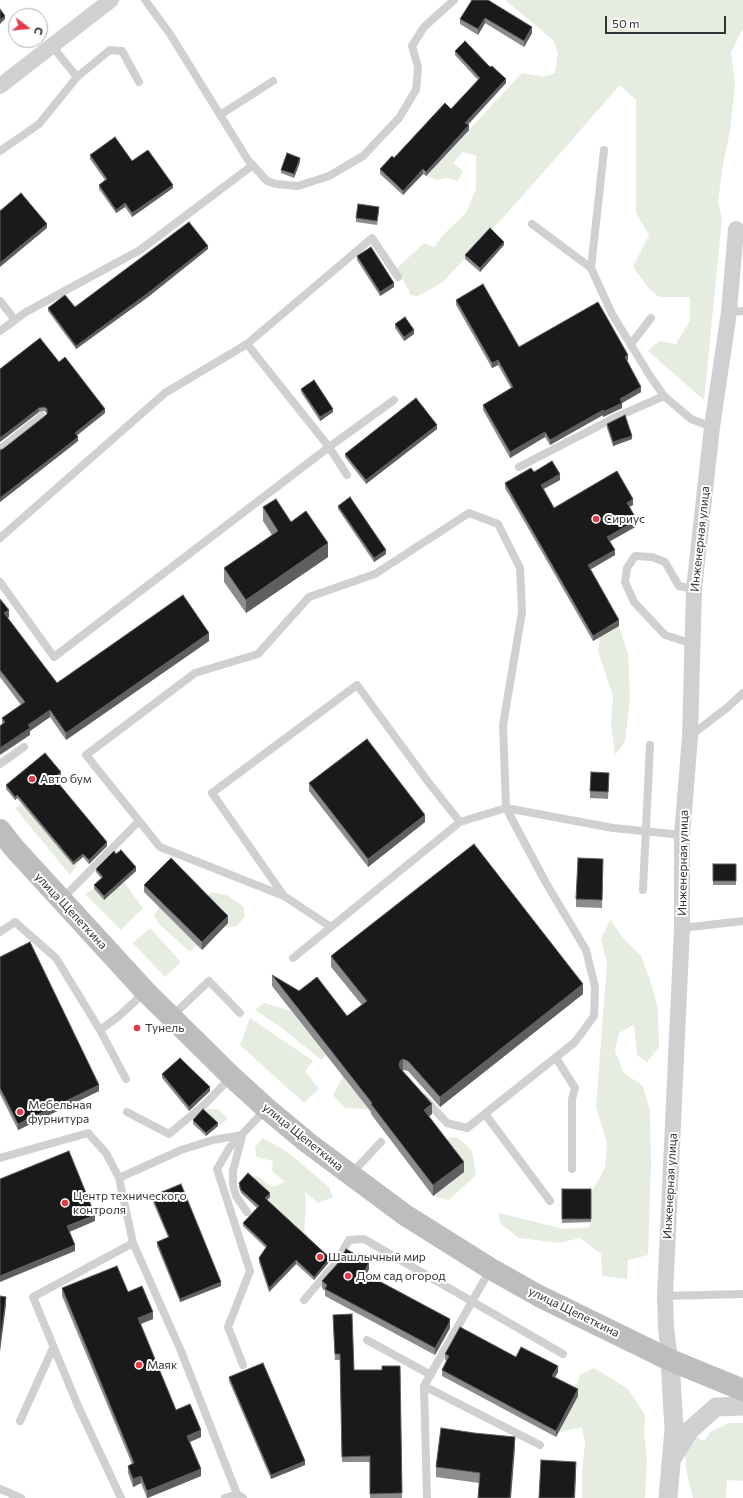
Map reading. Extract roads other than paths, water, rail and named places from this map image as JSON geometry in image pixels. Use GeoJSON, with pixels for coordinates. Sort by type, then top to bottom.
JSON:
{"type":"FeatureCollection","features":[{"type":"Feature","properties":{"kind":"main road","name":"улица Щепеткина"},"geometry":{"type":"LineString","coordinates":[[0,830],[14,848],[145,991],[232,1077],[308,1143],[405,1215],[491,1269],[539,1296],[670,1360],[743,1390]]}},
{"type":"Feature","properties":{"kind":"street"},"geometry":{"type":"LineString","coordinates":[[0,86],[111,0]]}},
{"type":"Feature","properties":{"kind":"street","name":"Инженерная улица"},"geometry":{"type":"LineString","coordinates":[[668,1498],[674,1429],[665,1296],[682,928],[682,835],[690,737],[694,589],[712,427],[736,311],[736,229]]}},
{"type":"Feature","properties":{"kind":"street"},"geometry":{"type":"LineString","coordinates":[[671,1460],[690,1430],[716,1408],[743,1406]]}},
{"type":"Feature","properties":{"kind":"lane"},"geometry":{"type":"LineString","coordinates":[[145,0],[170,34],[252,165],[267,181],[276,184],[298,186],[329,176],[363,156],[399,118],[416,90],[418,67],[412,46],[424,27],[454,0]]}},
{"type":"Feature","properties":{"kind":"lane"},"geometry":{"type":"LineString","coordinates":[[52,46],[77,77]]}},
{"type":"Feature","properties":{"kind":"lane"},"geometry":{"type":"LineString","coordinates":[[0,151],[39,124],[77,77],[110,50],[122,51],[139,82]]}},
{"type":"Feature","properties":{"kind":"lane"},"geometry":{"type":"LineString","coordinates":[[220,115],[273,81]]}},
{"type":"Feature","properties":{"kind":"lane"},"geometry":{"type":"LineString","coordinates":[[591,268],[604,150]]}},
{"type":"Feature","properties":{"kind":"lane"},"geometry":{"type":"LineString","coordinates":[[0,331],[26,312],[140,250],[252,165]]}},
{"type":"Feature","properties":{"kind":"lane"},"geometry":{"type":"LineString","coordinates":[[532,224],[591,268],[612,314],[664,396],[691,419],[712,427]]}},
{"type":"Feature","properties":{"kind":"lane"},"geometry":{"type":"LineString","coordinates":[[0,538],[165,393],[246,344],[372,238],[398,277]]}},
{"type":"Feature","properties":{"kind":"lane"},"geometry":{"type":"LineString","coordinates":[[0,301],[15,320]]}},
{"type":"Feature","properties":{"kind":"lane"},"geometry":{"type":"LineString","coordinates":[[631,344],[651,318]]}},
{"type":"Feature","properties":{"kind":"lane"},"geometry":{"type":"LineString","coordinates":[[246,344],[329,447],[347,475]]}},
{"type":"Feature","properties":{"kind":"lane"},"geometry":{"type":"LineString","coordinates":[[519,467],[616,417],[664,396]]}},
{"type":"Feature","properties":{"kind":"lane"},"geometry":{"type":"LineString","coordinates":[[0,582],[54,657],[329,447],[394,400]]}},
{"type":"Feature","properties":{"kind":"lane"},"geometry":{"type":"LineString","coordinates":[[0,449],[42,416]]}},
{"type":"Feature","properties":{"kind":"lane"},"geometry":{"type":"LineString","coordinates":[[331,927],[284,896],[160,847],[86,755],[195,673],[258,654],[310,597],[375,574],[469,513],[498,524],[520,568],[522,612],[503,725],[506,808],[546,883],[586,950],[595,987],[594,1016],[575,1042],[467,1128],[448,1123],[418,1091]]}},
{"type":"Feature","properties":{"kind":"lane"},"geometry":{"type":"LineString","coordinates":[[693,644],[665,635],[634,602],[625,582],[627,568],[635,556],[652,557],[665,562],[679,586],[694,589]]}},
{"type":"Feature","properties":{"kind":"lane"},"geometry":{"type":"LineString","coordinates":[[284,896],[212,793],[357,685],[429,783],[460,822]]}},
{"type":"Feature","properties":{"kind":"lane"},"geometry":{"type":"LineString","coordinates":[[690,737],[743,693]]}},
{"type":"Feature","properties":{"kind":"lane"},"geometry":{"type":"LineString","coordinates":[[642,890],[650,746]]}},
{"type":"Feature","properties":{"kind":"lane"},"geometry":{"type":"LineString","coordinates":[[0,764],[24,747]]}},
{"type":"Feature","properties":{"kind":"lane"},"geometry":{"type":"LineString","coordinates":[[293,958],[460,822],[506,808],[613,828],[682,835]]}},
{"type":"Feature","properties":{"kind":"lane"},"geometry":{"type":"LineString","coordinates":[[61,900],[139,821]]}},
{"type":"Feature","properties":{"kind":"lane"},"geometry":{"type":"LineString","coordinates":[[682,928],[743,921]]}},
{"type":"Feature","properties":{"kind":"lane"},"geometry":{"type":"LineString","coordinates":[[0,932],[15,922],[56,958],[100,1030],[126,1079]]}},
{"type":"Feature","properties":{"kind":"lane"},"geometry":{"type":"LineString","coordinates":[[171,1017],[209,980],[240,1013]]}},
{"type":"Feature","properties":{"kind":"lane"},"geometry":{"type":"LineString","coordinates":[[100,1030],[119,1016],[145,991]]}},
{"type":"Feature","properties":{"kind":"lane"},"geometry":{"type":"LineString","coordinates":[[556,1058],[575,1088],[572,1099],[572,1169]]}},
{"type":"Feature","properties":{"kind":"lane"},"geometry":{"type":"LineString","coordinates":[[127,1112],[169,1134],[204,1105],[232,1077]]}},
{"type":"Feature","properties":{"kind":"lane"},"geometry":{"type":"LineString","coordinates":[[243,1365],[228,1327],[250,1271],[217,1169],[225,1154],[266,1108]]}},
{"type":"Feature","properties":{"kind":"lane"},"geometry":{"type":"LineString","coordinates":[[485,1114],[550,1201]]}},
{"type":"Feature","properties":{"kind":"lane"},"geometry":{"type":"LineString","coordinates":[[0,1158],[88,1133],[106,1153],[118,1178],[133,1243],[181,1351],[240,1496],[225,1498]]}},
{"type":"Feature","properties":{"kind":"lane"},"geometry":{"type":"LineString","coordinates":[[118,1178],[181,1150],[213,1140],[242,1135]]}},
{"type":"Feature","properties":{"kind":"lane"},"geometry":{"type":"LineString","coordinates":[[242,1135],[233,1171],[233,1185],[236,1196],[247,1212]]}},
{"type":"Feature","properties":{"kind":"lane"},"geometry":{"type":"LineString","coordinates":[[350,1174],[381,1142]]}},
{"type":"Feature","properties":{"kind":"lane"},"geometry":{"type":"LineString","coordinates":[[304,1300],[334,1264],[349,1240],[364,1239],[563,1354]]}},
{"type":"Feature","properties":{"kind":"lane"},"geometry":{"type":"LineString","coordinates":[[121,1498],[78,1406],[33,1297],[133,1243]]}},
{"type":"Feature","properties":{"kind":"lane"},"geometry":{"type":"LineString","coordinates":[[427,1498],[424,1386],[491,1269]]}},
{"type":"Feature","properties":{"kind":"lane"},"geometry":{"type":"LineString","coordinates":[[665,1296],[743,1294]]}},
{"type":"Feature","properties":{"kind":"lane"},"geometry":{"type":"LineString","coordinates":[[367,1340],[431,1375]]}},
{"type":"Feature","properties":{"kind":"lane"},"geometry":{"type":"LineString","coordinates":[[20,1421],[53,1348]]}},
{"type":"Feature","properties":{"kind":"lane"},"geometry":{"type":"LineString","coordinates":[[424,1386],[540,1445]]}},
{"type":"Feature","properties":{"kind":"lane"},"geometry":{"type":"LineString","coordinates":[[0,1489],[22,1498]]}},
{"type":"Feature","properties":{"kind":"place","name":"Сириус"},"geometry":{"type":"Point","coordinates":[596,519]}},
{"type":"Feature","properties":{"kind":"place","name":"Авто бум"},"geometry":{"type":"Point","coordinates":[32,779]}},
{"type":"Feature","properties":{"kind":"place","name":"Тунель"},"geometry":{"type":"Point","coordinates":[137,1028]}},
{"type":"Feature","properties":{"kind":"place","name":"Мебельная фурнитура"},"geometry":{"type":"Point","coordinates":[20,1112]}},
{"type":"Feature","properties":{"kind":"place","name":"Центр технического контроля"},"geometry":{"type":"Point","coordinates":[65,1203]}},
{"type":"Feature","properties":{"kind":"place","name":"Шашлычный мир"},"geometry":{"type":"Point","coordinates":[320,1257]}},
{"type":"Feature","properties":{"kind":"place","name":"Дом сад огород"},"geometry":{"type":"Point","coordinates":[348,1276]}},
{"type":"Feature","properties":{"kind":"place","name":"Маяк"},"geometry":{"type":"Point","coordinates":[139,1365]}}]}
